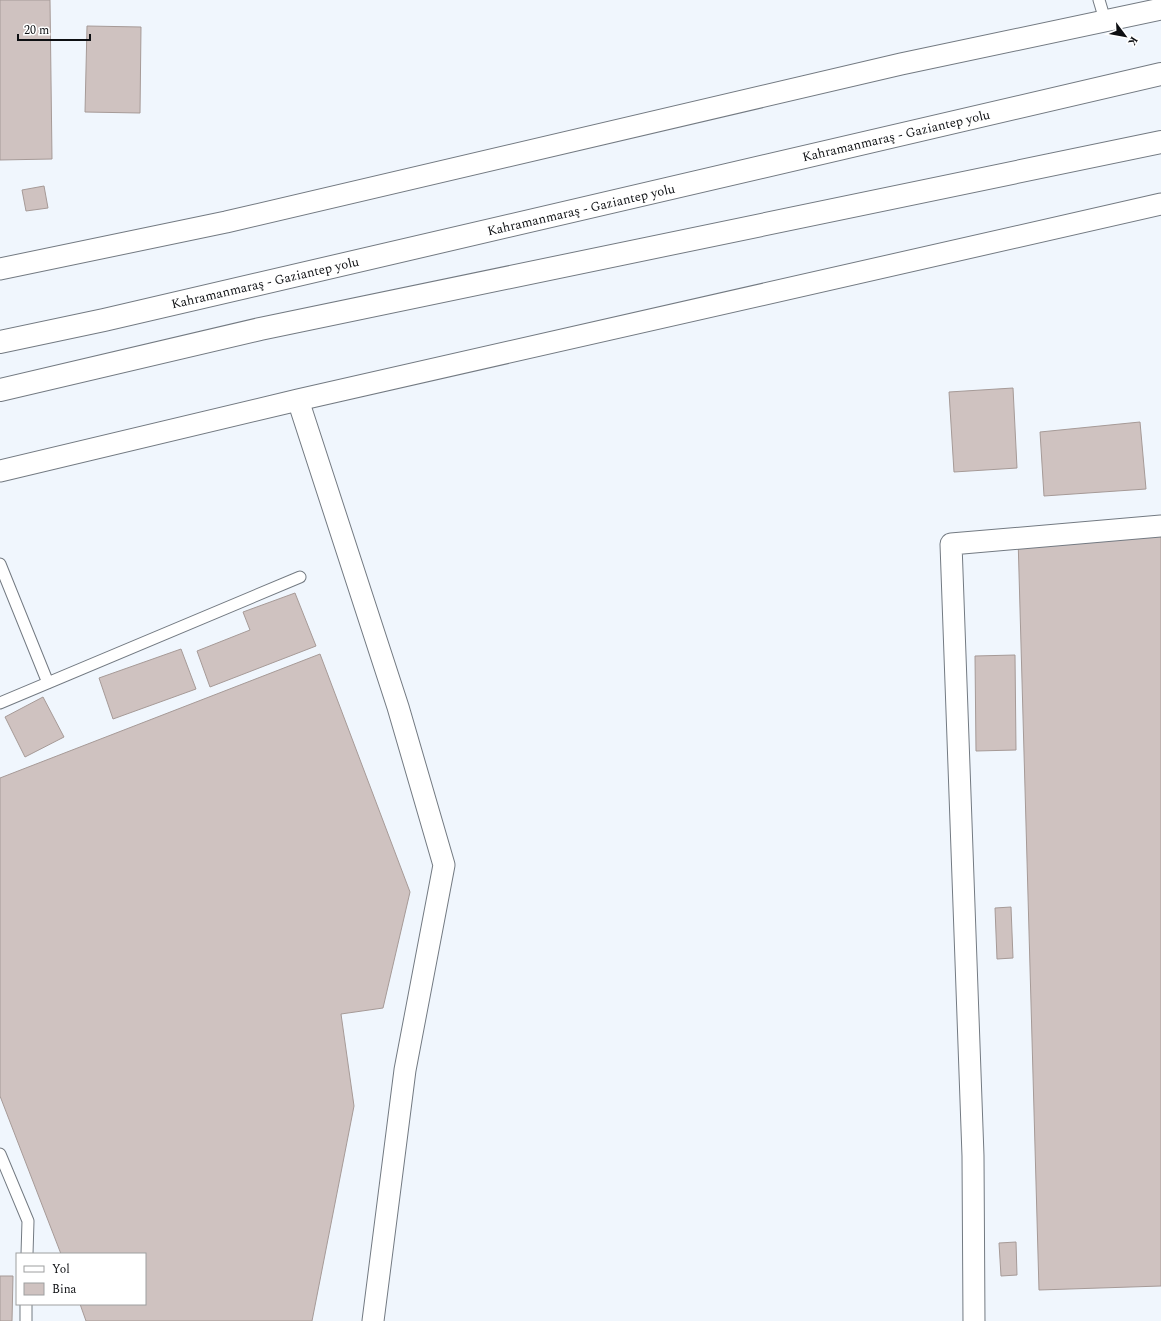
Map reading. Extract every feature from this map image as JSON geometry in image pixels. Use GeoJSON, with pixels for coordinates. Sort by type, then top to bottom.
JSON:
{"type":"FeatureCollection","features":[{"type":"Feature","properties":{"kind":"highway","name":"Kahramanmaraş - Gaziantep yolu"},"geometry":{"type":"LineString","coordinates":[[0,342],[104,320],[1161,74]]}},
{"type":"Feature","properties":{"kind":"highway"},"geometry":{"type":"LineString","coordinates":[[0,390],[260,329],[1161,142]]}},
{"type":"Feature","properties":{"kind":"street"},"geometry":{"type":"LineString","coordinates":[[0,269],[226,222],[878,69],[1161,9]]}},
{"type":"Feature","properties":{"kind":"street"},"geometry":{"type":"LineString","coordinates":[[0,471],[298,400],[1161,204]]}},
{"type":"Feature","properties":{"kind":"street"},"geometry":{"type":"LineString","coordinates":[[298,400],[398,707],[444,865],[405,1070],[373,1321]]}},
{"type":"Feature","properties":{"kind":"street"},"geometry":{"type":"LineString","coordinates":[[974,1321],[973,1156],[950,544],[1161,526]]}},
{"type":"Feature","properties":{"kind":"lane"},"geometry":{"type":"LineString","coordinates":[[1099,0],[1105,20]]}},
{"type":"Feature","properties":{"kind":"lane"},"geometry":{"type":"LineString","coordinates":[[0,564],[48,683]]}},
{"type":"Feature","properties":{"kind":"lane"},"geometry":{"type":"LineString","coordinates":[[0,703],[300,577]]}},
{"type":"Feature","properties":{"kind":"lane"},"geometry":{"type":"LineString","coordinates":[[0,1154],[28,1221],[27,1253]]}},
{"type":"Feature","properties":{"kind":"lane"},"geometry":{"type":"LineString","coordinates":[[26,1305],[26,1321]]}},
{"type":"Feature","properties":{"kind":"building"},"geometry":{"type":"Polygon","coordinates":[[[0,0],[50,0],[52,159],[0,160],[0,0]]]}},
{"type":"Feature","properties":{"kind":"building"},"geometry":{"type":"Polygon","coordinates":[[[87,26],[141,27],[140,113],[85,112],[87,26]]]}},
{"type":"Feature","properties":{"kind":"building"},"geometry":{"type":"Polygon","coordinates":[[[44,186],[48,208],[26,211],[22,190],[44,186]]]}},
{"type":"Feature","properties":{"kind":"building"},"geometry":{"type":"Polygon","coordinates":[[[1013,388],[1017,468],[954,472],[949,392],[1013,388]]]}},
{"type":"Feature","properties":{"kind":"building"},"geometry":{"type":"Polygon","coordinates":[[[1140,422],[1146,489],[1044,496],[1040,432],[1140,422]]]}},
{"type":"Feature","properties":{"kind":"building"},"geometry":{"type":"Polygon","coordinates":[[[1161,533],[1161,1286],[1039,1290],[1018,537],[1161,533]]]}},
{"type":"Feature","properties":{"kind":"building"},"geometry":{"type":"Polygon","coordinates":[[[295,593],[316,646],[210,687],[197,651],[250,630],[243,612],[295,593]]]}},
{"type":"Feature","properties":{"kind":"building"},"geometry":{"type":"Polygon","coordinates":[[[181,649],[196,689],[113,719],[99,678],[181,649]]]}},
{"type":"Feature","properties":{"kind":"building"},"geometry":{"type":"Polygon","coordinates":[[[320,654],[410,892],[383,1008],[341,1014],[354,1106],[312,1321],[86,1321],[80,1305],[146,1305],[146,1253],[61,1253],[0,1096],[0,778],[320,654]]]}},
{"type":"Feature","properties":{"kind":"building"},"geometry":{"type":"Polygon","coordinates":[[[1015,655],[1016,750],[976,751],[975,656],[1015,655]]]}},
{"type":"Feature","properties":{"kind":"building"},"geometry":{"type":"Polygon","coordinates":[[[43,697],[64,737],[25,757],[5,717],[43,697]]]}},
{"type":"Feature","properties":{"kind":"building"},"geometry":{"type":"Polygon","coordinates":[[[1011,907],[1013,958],[997,959],[995,908],[1011,907]]]}},
{"type":"Feature","properties":{"kind":"building"},"geometry":{"type":"Polygon","coordinates":[[[1016,1242],[1017,1275],[1001,1276],[999,1243],[1016,1242]]]}},
{"type":"Feature","properties":{"kind":"building"},"geometry":{"type":"Polygon","coordinates":[[[0,1276],[13,1276],[12,1321],[0,1321],[0,1276]]]}}]}
